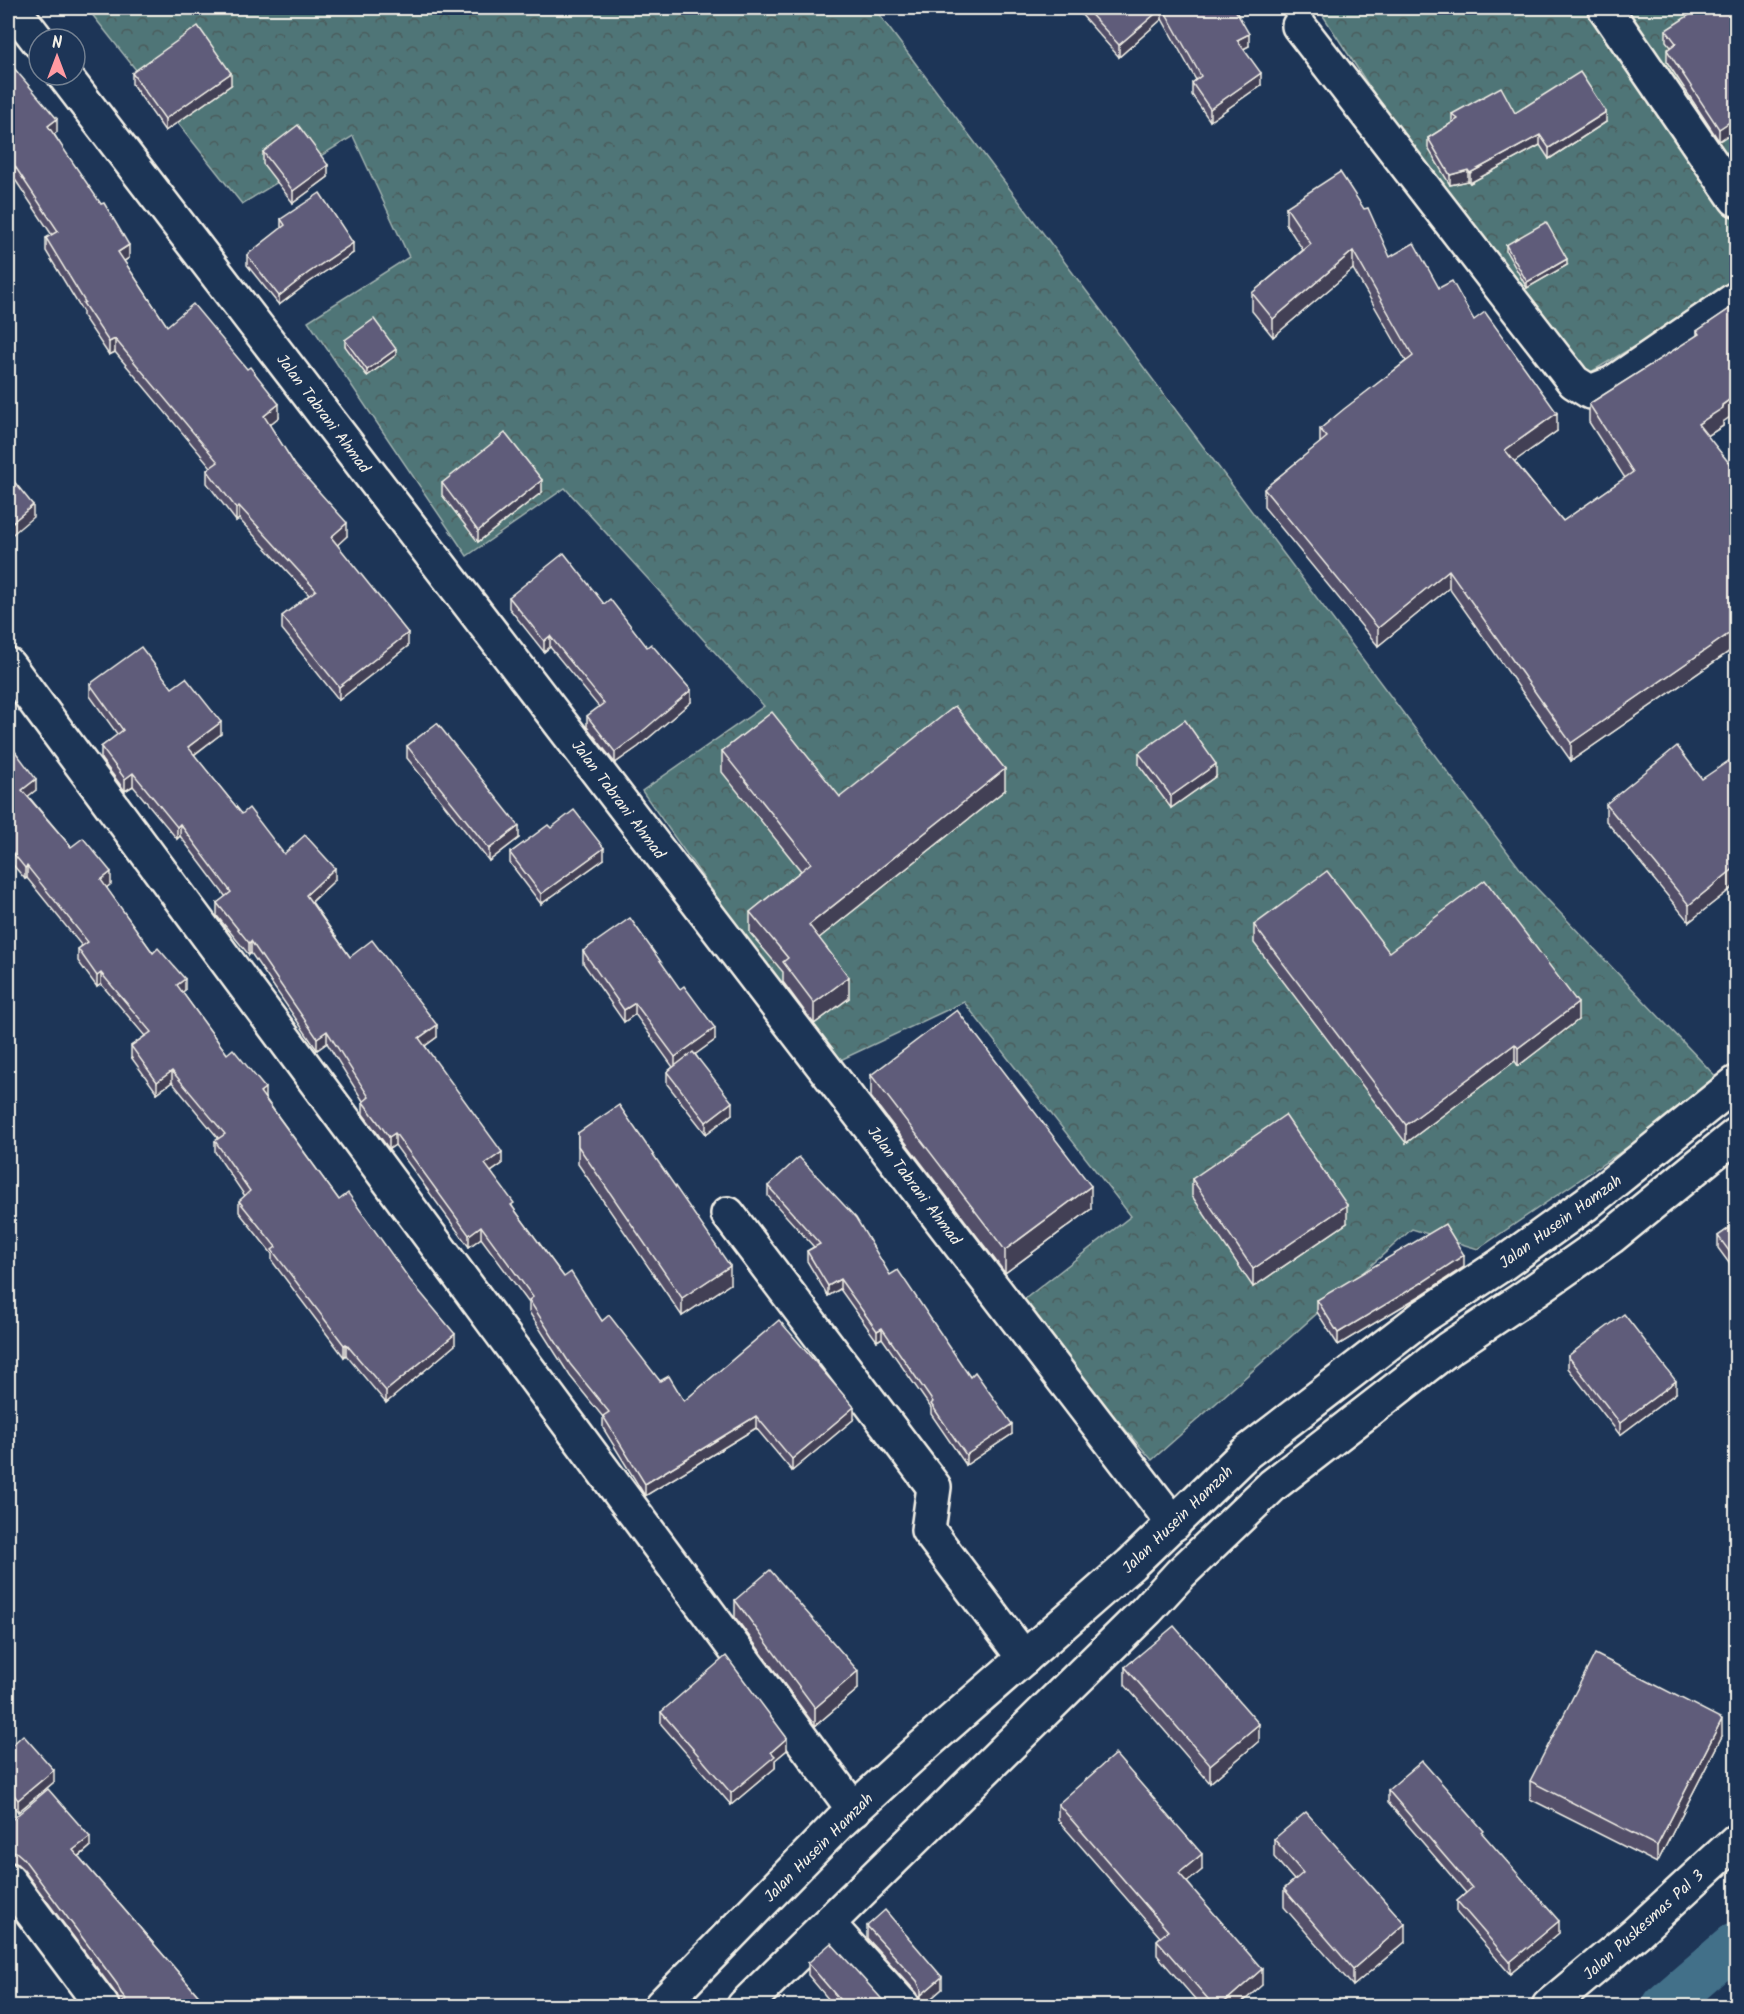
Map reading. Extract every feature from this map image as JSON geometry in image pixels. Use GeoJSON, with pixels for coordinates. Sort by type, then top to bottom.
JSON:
{"type":"FeatureCollection","features":[{"type":"Feature","properties":{"kind":"street"},"geometry":{"type":"LineString","coordinates":[[13,8],[28,27]]}},
{"type":"Feature","properties":{"kind":"street"},"geometry":{"type":"LineString","coordinates":[[1605,8],[1737,199]]}},
{"type":"Feature","properties":{"kind":"street"},"geometry":{"type":"LineString","coordinates":[[1299,26],[1574,382],[1590,392],[1613,383],[1737,299]]}},
{"type":"Feature","properties":{"kind":"street","name":"Jalan Tabrani Ahmad"},"geometry":{"type":"LineString","coordinates":[[73,87],[1174,1524]]}},
{"type":"Feature","properties":{"kind":"street"},"geometry":{"type":"LineString","coordinates":[[8,665],[854,1810]]}},
{"type":"Feature","properties":{"kind":"street","name":"Jalan Husein Hamzah"},"geometry":{"type":"LineString","coordinates":[[660,2007],[840,1822],[1174,1524],[1246,1453],[1424,1316],[1501,1265],[1586,1204],[1737,1083]]}},
{"type":"Feature","properties":{"kind":"street"},"geometry":{"type":"LineString","coordinates":[[744,2007],[1147,1610],[1180,1574],[1273,1485],[1448,1349],[1611,1237],[1737,1136]]}},
{"type":"Feature","properties":{"kind":"street"},"geometry":{"type":"LineString","coordinates":[[728,1214],[934,1487],[928,1530],[1024,1658]]}},
{"type":"Feature","properties":{"kind":"street","name":"Jalan Puskesmas Pal 3"},"geometry":{"type":"LineString","coordinates":[[1549,2007],[1636,1933],[1737,1841]]}},
{"type":"Feature","properties":{"kind":"street"},"geometry":{"type":"LineString","coordinates":[[8,1880],[102,2007]]}},
{"type":"Feature","properties":{"kind":"street"},"geometry":{"type":"LineString","coordinates":[[828,1924],[903,2007]]}},
{"type":"Feature","properties":{"kind":"green space"},"geometry":{"type":"Polygon","coordinates":[[[87,8],[874,8],[1527,878],[1722,1083],[1478,1249],[1412,1229],[1152,1460],[1017,1305],[1131,1216],[964,1002],[834,1063],[642,791],[764,706],[565,488],[467,556],[308,321],[409,257],[353,136],[242,204],[87,8]]]}},
{"type":"Feature","properties":{"kind":"green space"},"geometry":{"type":"Polygon","coordinates":[[[1318,8],[1736,8],[1736,286],[1574,382],[1482,259],[1318,8]]]}},
{"type":"Feature","properties":{"kind":"building"},"geometry":{"type":"Polygon","coordinates":[[[1085,8],[1162,8],[1119,45],[1085,8]]]}},
{"type":"Feature","properties":{"kind":"building"},"geometry":{"type":"Polygon","coordinates":[[[1163,8],[1234,8],[1249,34],[1237,40],[1261,73],[1210,109],[1192,83],[1201,76],[1163,8]]]}},
{"type":"Feature","properties":{"kind":"building"},"geometry":{"type":"Polygon","coordinates":[[[1700,8],[1737,8],[1737,117],[1719,129],[1667,50],[1676,43],[1666,30],[1700,8]]]}},
{"type":"Feature","properties":{"kind":"building"},"geometry":{"type":"Polygon","coordinates":[[[198,26],[231,73],[165,119],[132,73],[198,26]]]}},
{"type":"Feature","properties":{"kind":"building"},"geometry":{"type":"Polygon","coordinates":[[[8,61],[27,83],[27,87],[30,87],[57,119],[48,126],[101,204],[104,203],[129,245],[118,252],[167,326],[193,304],[247,369],[250,367],[279,404],[264,416],[295,465],[347,523],[331,537],[408,633],[339,687],[282,616],[316,590],[239,506],[236,508],[207,470],[218,462],[115,339],[109,342],[83,303],[85,302],[46,238],[58,231],[10,159],[8,161],[8,61]]]}},
{"type":"Feature","properties":{"kind":"building"},"geometry":{"type":"Polygon","coordinates":[[[1580,72],[1606,112],[1549,148],[1540,135],[1470,173],[1468,170],[1450,175],[1428,138],[1458,119],[1452,114],[1501,87],[1515,113],[1580,72]]]}},
{"type":"Feature","properties":{"kind":"building"},"geometry":{"type":"Polygon","coordinates":[[[298,125],[328,165],[293,191],[263,152],[298,125]]]}},
{"type":"Feature","properties":{"kind":"building"},"geometry":{"type":"Polygon","coordinates":[[[1340,172],[1364,209],[1368,208],[1390,257],[1414,243],[1439,288],[1452,281],[1474,320],[1485,312],[1557,413],[1505,450],[1563,521],[1633,472],[1589,404],[1699,334],[1697,331],[1737,304],[1737,394],[1722,405],[1723,408],[1698,424],[1737,473],[1737,628],[1571,743],[1449,570],[1378,628],[1264,489],[1327,437],[1320,429],[1413,356],[1353,251],[1273,319],[1252,293],[1311,244],[1286,207],[1340,172]]]}},
{"type":"Feature","properties":{"kind":"building"},"geometry":{"type":"Polygon","coordinates":[[[320,193],[353,243],[308,273],[279,296],[247,255],[285,225],[281,219],[320,193]]]}},
{"type":"Feature","properties":{"kind":"building"},"geometry":{"type":"Polygon","coordinates":[[[1546,222],[1567,259],[1527,282],[1506,245],[1546,222]]]}},
{"type":"Feature","properties":{"kind":"building"},"geometry":{"type":"Polygon","coordinates":[[[374,319],[396,349],[367,370],[345,340],[374,319]]]}},
{"type":"Feature","properties":{"kind":"building"},"geometry":{"type":"Polygon","coordinates":[[[505,433],[542,480],[478,531],[442,483],[505,433]]]}},
{"type":"Feature","properties":{"kind":"building"},"geometry":{"type":"Polygon","coordinates":[[[8,474],[33,505],[8,526],[8,474]]]}},
{"type":"Feature","properties":{"kind":"building"},"geometry":{"type":"Polygon","coordinates":[[[564,553],[604,604],[610,599],[647,647],[651,644],[691,690],[615,752],[587,716],[604,703],[550,636],[544,641],[509,597],[564,553]]]}},
{"type":"Feature","properties":{"kind":"building"},"geometry":{"type":"Polygon","coordinates":[[[141,647],[172,688],[186,678],[221,722],[188,747],[242,814],[249,808],[284,854],[305,835],[335,868],[306,895],[350,957],[372,940],[437,1025],[419,1038],[502,1152],[485,1164],[514,1203],[511,1205],[564,1277],[571,1272],[602,1321],[609,1315],[660,1381],[669,1376],[684,1401],[779,1320],[854,1407],[792,1459],[756,1416],[645,1484],[603,1416],[609,1412],[570,1364],[529,1300],[533,1297],[481,1226],[469,1235],[395,1133],[389,1137],[363,1102],[369,1097],[327,1031],[317,1038],[251,941],[249,943],[217,903],[231,892],[180,824],[177,827],[133,773],[125,779],[101,747],[123,730],[90,684],[141,647]]]}},
{"type":"Feature","properties":{"kind":"building"},"geometry":{"type":"Polygon","coordinates":[[[955,706],[1005,769],[809,925],[849,977],[814,1003],[783,962],[788,958],[750,912],[811,863],[722,751],[772,712],[840,797],[955,706]]]}},
{"type":"Feature","properties":{"kind":"building"},"geometry":{"type":"Polygon","coordinates":[[[1185,720],[1216,764],[1171,796],[1139,753],[1185,720]]]}},
{"type":"Feature","properties":{"kind":"building"},"geometry":{"type":"Polygon","coordinates":[[[437,723],[519,826],[489,849],[407,746],[437,723]]]}},
{"type":"Feature","properties":{"kind":"building"},"geometry":{"type":"Polygon","coordinates":[[[8,742],[36,779],[22,790],[71,847],[83,838],[111,872],[101,880],[153,953],[158,948],[185,979],[177,985],[227,1054],[233,1049],[265,1088],[260,1092],[339,1200],[348,1193],[410,1280],[455,1334],[386,1391],[346,1344],[344,1345],[272,1250],[276,1247],[239,1201],[250,1191],[215,1141],[225,1134],[172,1071],[157,1082],[131,1046],[151,1032],[101,973],[97,976],[78,949],[88,942],[27,866],[25,868],[8,847],[8,742]]]}},
{"type":"Feature","properties":{"kind":"building"},"geometry":{"type":"Polygon","coordinates":[[[1677,746],[1702,779],[1733,758],[1737,763],[1737,866],[1689,905],[1606,804],[1677,746]]]}},
{"type":"Feature","properties":{"kind":"building"},"geometry":{"type":"Polygon","coordinates":[[[574,810],[604,848],[541,894],[510,853],[548,825],[551,828],[574,810]]]}},
{"type":"Feature","properties":{"kind":"building"},"geometry":{"type":"Polygon","coordinates":[[[1327,871],[1389,952],[1485,880],[1578,1003],[1518,1048],[1515,1044],[1406,1125],[1254,925],[1327,871]]]}},
{"type":"Feature","properties":{"kind":"building"},"geometry":{"type":"Polygon","coordinates":[[[630,918],[680,989],[684,986],[715,1028],[675,1057],[635,1003],[624,1010],[583,951],[630,918]]]}},
{"type":"Feature","properties":{"kind":"building"},"geometry":{"type":"Polygon","coordinates":[[[957,1010],[1091,1186],[1005,1250],[871,1075],[957,1010]]]}},
{"type":"Feature","properties":{"kind":"building"},"geometry":{"type":"Polygon","coordinates":[[[693,1052],[732,1102],[706,1122],[667,1072],[693,1052]]]}},
{"type":"Feature","properties":{"kind":"building"},"geometry":{"type":"Polygon","coordinates":[[[619,1105],[730,1266],[682,1298],[578,1146],[578,1133],[619,1105]]]}},
{"type":"Feature","properties":{"kind":"building"},"geometry":{"type":"Polygon","coordinates":[[[1285,1115],[1347,1205],[1253,1269],[1192,1179],[1285,1115]]]}},
{"type":"Feature","properties":{"kind":"building"},"geometry":{"type":"Polygon","coordinates":[[[799,1157],[856,1218],[890,1275],[898,1270],[970,1377],[975,1372],[1012,1424],[966,1455],[882,1328],[877,1331],[840,1279],[828,1286],[807,1251],[820,1244],[768,1186],[799,1157]]]}},
{"type":"Feature","properties":{"kind":"building"},"geometry":{"type":"Polygon","coordinates":[[[1737,1223],[1737,1262],[1718,1236],[1737,1223]]]}},
{"type":"Feature","properties":{"kind":"building"},"geometry":{"type":"Polygon","coordinates":[[[1445,1224],[1464,1255],[1338,1333],[1317,1300],[1445,1224]]]}},
{"type":"Feature","properties":{"kind":"building"},"geometry":{"type":"Polygon","coordinates":[[[1624,1314],[1676,1381],[1620,1423],[1568,1356],[1624,1314]]]}},
{"type":"Feature","properties":{"kind":"building"},"geometry":{"type":"Polygon","coordinates":[[[770,1570],[858,1671],[815,1708],[735,1600],[770,1570]]]}},
{"type":"Feature","properties":{"kind":"building"},"geometry":{"type":"Polygon","coordinates":[[[1174,1626],[1259,1724],[1210,1765],[1125,1667],[1174,1626]]]}},
{"type":"Feature","properties":{"kind":"building"},"geometry":{"type":"Polygon","coordinates":[[[1595,1654],[1722,1719],[1657,1846],[1530,1781],[1595,1654]]]}},
{"type":"Feature","properties":{"kind":"building"},"geometry":{"type":"Polygon","coordinates":[[[726,1656],[787,1738],[771,1752],[775,1756],[731,1793],[661,1712],[726,1656]]]}},
{"type":"Feature","properties":{"kind":"building"},"geometry":{"type":"Polygon","coordinates":[[[23,1735],[54,1770],[18,1800],[8,1787],[8,1749],[23,1735]]]}},
{"type":"Feature","properties":{"kind":"building"},"geometry":{"type":"Polygon","coordinates":[[[1115,1754],[1202,1854],[1179,1873],[1262,1969],[1219,2007],[1215,2007],[1157,1940],[1168,1931],[1058,1804],[1115,1754]]]}},
{"type":"Feature","properties":{"kind":"building"},"geometry":{"type":"Polygon","coordinates":[[[1422,1761],[1559,1921],[1510,1962],[1457,1901],[1472,1888],[1388,1790],[1422,1761]]]}},
{"type":"Feature","properties":{"kind":"building"},"geometry":{"type":"Polygon","coordinates":[[[48,1789],[90,1837],[73,1850],[208,2007],[117,2007],[126,1999],[117,1984],[23,1858],[16,1852],[8,1850],[8,1823],[48,1789]]]}},
{"type":"Feature","properties":{"kind":"building"},"geometry":{"type":"Polygon","coordinates":[[[1306,1812],[1405,1924],[1353,1969],[1284,1889],[1303,1873],[1274,1839],[1306,1812]]]}},
{"type":"Feature","properties":{"kind":"building"},"geometry":{"type":"Polygon","coordinates":[[[885,1910],[942,1977],[921,1995],[917,1981],[867,1926],[885,1910]]]}},
{"type":"Feature","properties":{"kind":"building"},"geometry":{"type":"Polygon","coordinates":[[[831,1943],[889,2007],[846,2007],[808,1963],[831,1943]]]}},
{"type":"Feature","properties":{"kind":"waterway"},"geometry":{"type":"LineString","coordinates":[[1664,2006],[1736,1944]]}}]}
